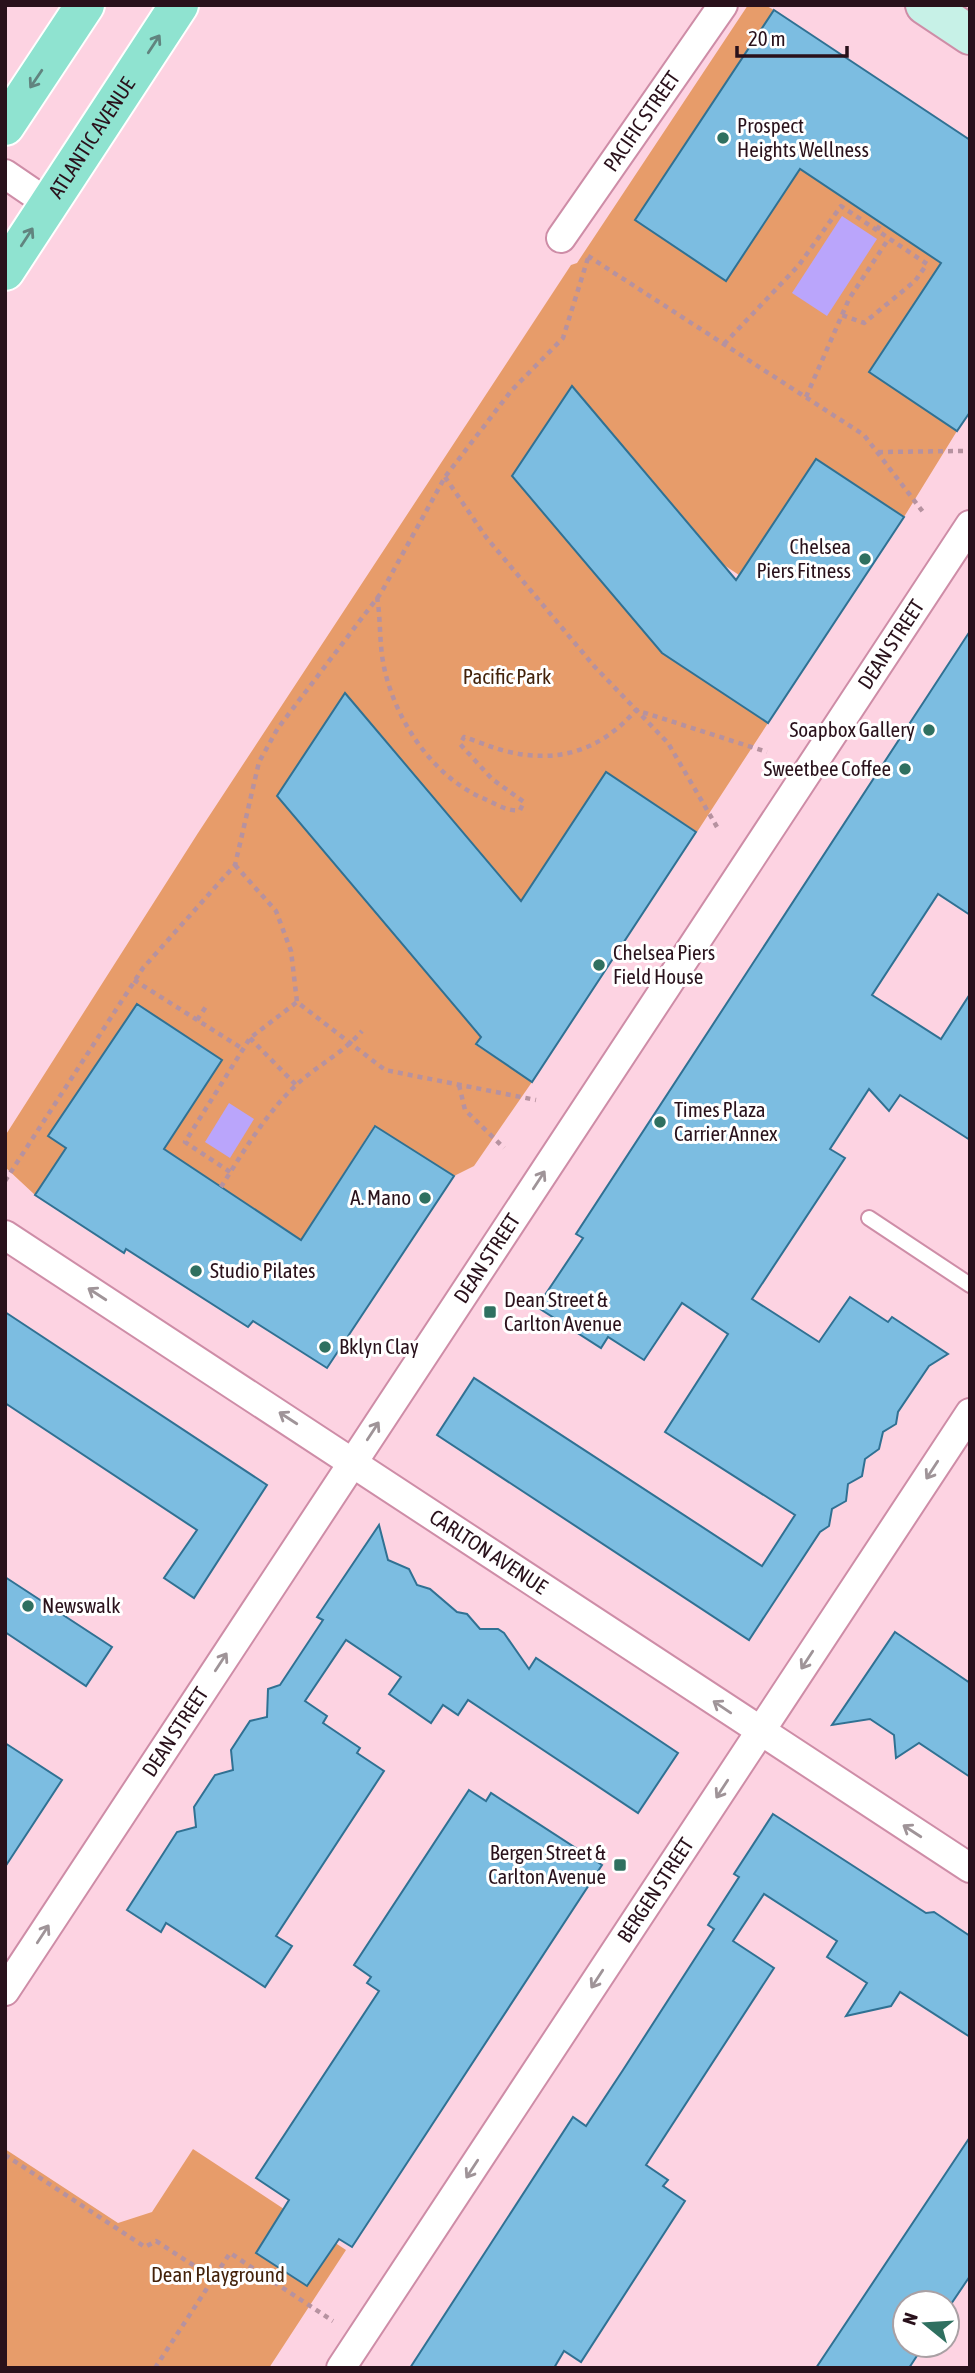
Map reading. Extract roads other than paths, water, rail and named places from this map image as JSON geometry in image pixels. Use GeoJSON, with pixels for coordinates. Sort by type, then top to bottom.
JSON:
{"type":"FeatureCollection","features":[{"type":"Feature","properties":{"kind":"main road"},"geometry":{"type":"LineString","coordinates":[[5,125],[85,5]]}},
{"type":"Feature","properties":{"kind":"main road","name":"ATLANTIC AVENUE"},"geometry":{"type":"LineString","coordinates":[[5,271],[179,5]]}},
{"type":"Feature","properties":{"kind":"main road"},"geometry":{"type":"LineString","coordinates":[[925,5],[970,35]]}},
{"type":"Feature","properties":{"kind":"street","name":"PACIFIC STREET"},"geometry":{"type":"LineString","coordinates":[[561,239],[723,5]]}},
{"type":"Feature","properties":{"kind":"street"},"geometry":{"type":"LineString","coordinates":[[5,174],[49,204]]}},
{"type":"Feature","properties":{"kind":"street","name":"DEAN STREET"},"geometry":{"type":"LineString","coordinates":[[5,1991],[970,525]]}},
{"type":"Feature","properties":{"kind":"street","name":"CARLTON AVENUE"},"geometry":{"type":"LineString","coordinates":[[5,1235],[354,1461],[760,1732],[970,1868]]}},
{"type":"Feature","properties":{"kind":"street","name":"BERGEN STREET"},"geometry":{"type":"LineString","coordinates":[[341,2368],[970,1413]]}},
{"type":"Feature","properties":{"kind":"lane"},"geometry":{"type":"LineString","coordinates":[[869,1218],[970,1285]]}},
{"type":"Feature","properties":{"kind":"place","name":"Prospect Heights Wellness"},"geometry":{"type":"Point","coordinates":[723,138]}},
{"type":"Feature","properties":{"kind":"place","name":"Chelsea Piers Fitness"},"geometry":{"type":"Point","coordinates":[865,559]}},
{"type":"Feature","properties":{"kind":"place","name":"Soapbox Gallery"},"geometry":{"type":"Point","coordinates":[929,730]}},
{"type":"Feature","properties":{"kind":"place","name":"Sweetbee Coffee"},"geometry":{"type":"Point","coordinates":[905,769]}},
{"type":"Feature","properties":{"kind":"place","name":"Chelsea Piers Field House"},"geometry":{"type":"Point","coordinates":[599,965]}},
{"type":"Feature","properties":{"kind":"place","name":"Times Plaza Carrier Annex"},"geometry":{"type":"Point","coordinates":[660,1122]}},
{"type":"Feature","properties":{"kind":"place","name":"A. Mano"},"geometry":{"type":"Point","coordinates":[425,1198]}},
{"type":"Feature","properties":{"kind":"place","name":"Studio Pilates"},"geometry":{"type":"Point","coordinates":[196,1271]}},
{"type":"Feature","properties":{"kind":"place","name":"Dean Street & Carlton Avenue"},"geometry":{"type":"Point","coordinates":[490,1312]}},
{"type":"Feature","properties":{"kind":"place","name":"Bklyn Clay"},"geometry":{"type":"Point","coordinates":[325,1347]}},
{"type":"Feature","properties":{"kind":"place","name":"Newswalk"},"geometry":{"type":"Point","coordinates":[28,1606]}},
{"type":"Feature","properties":{"kind":"place","name":"Bergen Street & Carlton Avenue"},"geometry":{"type":"Point","coordinates":[620,1865]}},
{"type":"Feature","properties":{"kind":"park label","name":"Pacific Park"},"geometry":{"type":"Point","coordinates":[507,677]}},
{"type":"Feature","properties":{"kind":"park label","name":"Dean Playground"},"geometry":{"type":"Point","coordinates":[218,2275]}}]}
